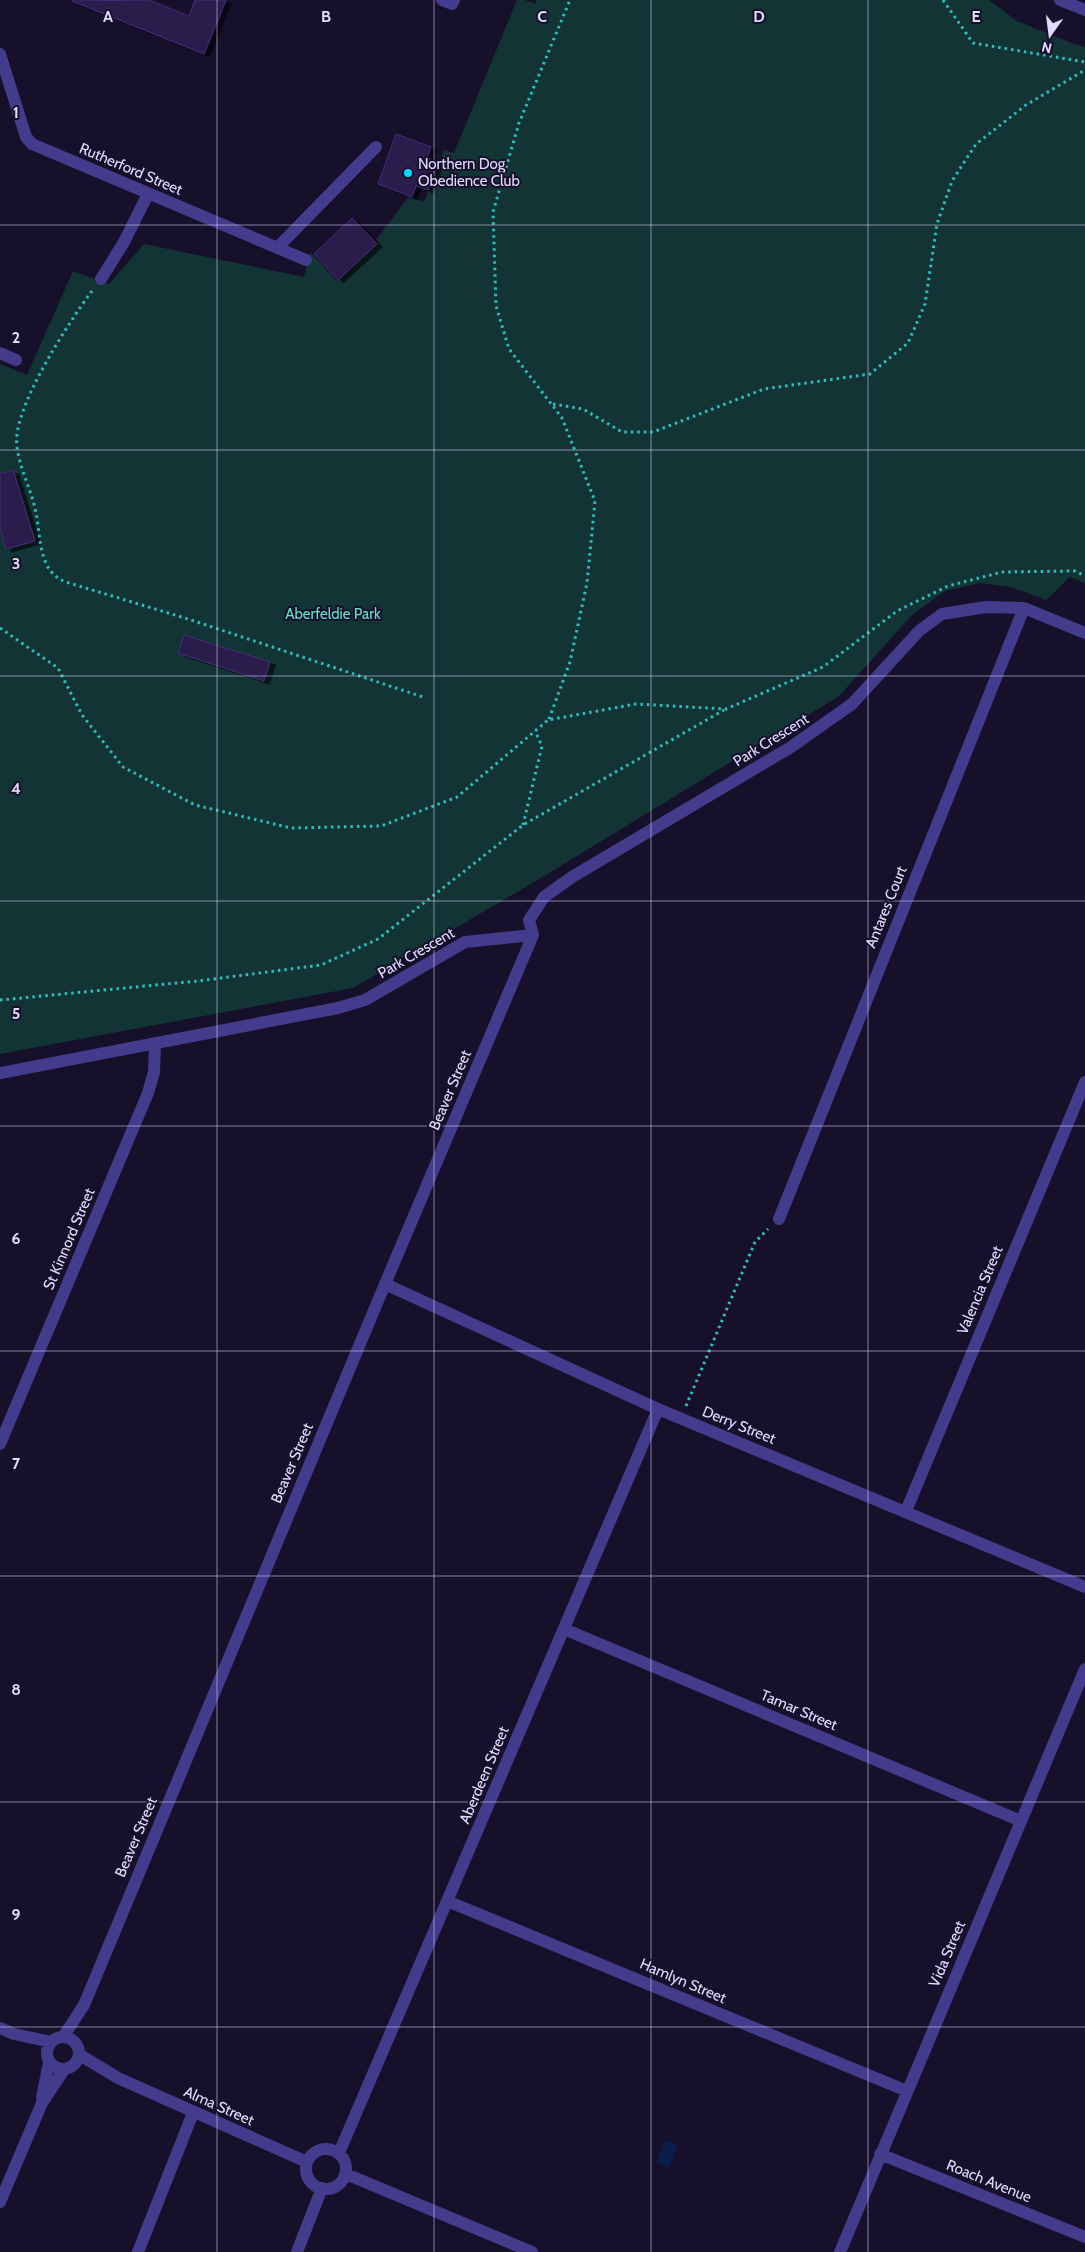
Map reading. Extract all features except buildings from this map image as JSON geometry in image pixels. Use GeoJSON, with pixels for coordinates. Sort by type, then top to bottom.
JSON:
{"type":"FeatureCollection","features":[{"type":"Feature","properties":{"kind":"street"},"geometry":{"type":"LineString","coordinates":[[442,0],[452,4],[454,0]]}},
{"type":"Feature","properties":{"kind":"street"},"geometry":{"type":"LineString","coordinates":[[1060,0],[1085,10]]}},
{"type":"Feature","properties":{"kind":"street","name":"Rutherford Street"},"geometry":{"type":"LineString","coordinates":[[0,54],[28,141],[49,153],[306,260]]}},
{"type":"Feature","properties":{"kind":"street"},"geometry":{"type":"LineString","coordinates":[[277,248],[376,147]]}},
{"type":"Feature","properties":{"kind":"street"},"geometry":{"type":"LineString","coordinates":[[101,279],[124,242],[148,194]]}},
{"type":"Feature","properties":{"kind":"street"},"geometry":{"type":"LineString","coordinates":[[0,353],[16,360]]}},
{"type":"Feature","properties":{"kind":"street","name":"Park Crescent"},"geometry":{"type":"LineString","coordinates":[[0,1073],[338,1008],[365,1000],[465,942],[533,935],[530,920],[544,897],[572,877],[791,748],[821,728],[852,704],[919,631],[942,614],[986,608],[1024,608]]}},
{"type":"Feature","properties":{"kind":"street"},"geometry":{"type":"LineString","coordinates":[[1024,608],[1085,633]]}},
{"type":"Feature","properties":{"kind":"street","name":"Antares Court"},"geometry":{"type":"LineString","coordinates":[[778,1219],[1024,608]]}},
{"type":"Feature","properties":{"kind":"street","name":"Beaver Street"},"geometry":{"type":"LineString","coordinates":[[63,2037],[84,2005],[533,935]]}},
{"type":"Feature","properties":{"kind":"street","name":"St Kinnord Street"},"geometry":{"type":"LineString","coordinates":[[0,1444],[148,1093],[154,1072],[155,1043]]}},
{"type":"Feature","properties":{"kind":"street","name":"Valencia Street"},"geometry":{"type":"LineString","coordinates":[[906,1511],[1085,1082]]}},
{"type":"Feature","properties":{"kind":"street","name":"Derry Street"},"geometry":{"type":"LineString","coordinates":[[385,1284],[658,1409],[1085,1587]]}},
{"type":"Feature","properties":{"kind":"street","name":"Aberdeen Street"},"geometry":{"type":"LineString","coordinates":[[339,2153],[658,1409]]}},
{"type":"Feature","properties":{"kind":"street","name":"Tamar Street"},"geometry":{"type":"LineString","coordinates":[[564,1629],[1021,1821]]}},
{"type":"Feature","properties":{"kind":"street","name":"Vida Street"},"geometry":{"type":"LineString","coordinates":[[840,2252],[1021,1821],[1079,1699],[1085,1669]]}},
{"type":"Feature","properties":{"kind":"street","name":"Hamlyn Street"},"geometry":{"type":"LineString","coordinates":[[447,1901],[907,2091]]}},
{"type":"Feature","properties":{"kind":"street","name":"Beaver Street"},"geometry":{"type":"LineString","coordinates":[[76,2043],[84,2005]]}},
{"type":"Feature","properties":{"kind":"street"},"geometry":{"type":"LineString","coordinates":[[0,2028],[14,2034],[51,2042],[63,2037],[76,2043],[73,2064],[42,2103]]}},
{"type":"Feature","properties":{"kind":"street"},"geometry":{"type":"LineString","coordinates":[[14,2034],[48,2059],[56,2068],[73,2064]]}},
{"type":"Feature","properties":{"kind":"street"},"geometry":{"type":"LineString","coordinates":[[0,2202],[42,2103],[51,2042]]}},
{"type":"Feature","properties":{"kind":"street","name":"Alma Street"},"geometry":{"type":"LineString","coordinates":[[73,2064],[118,2078],[193,2113],[307,2162]]}},
{"type":"Feature","properties":{"kind":"street"},"geometry":{"type":"LineString","coordinates":[[138,2252],[193,2113]]}},
{"type":"Feature","properties":{"kind":"street"},"geometry":{"type":"LineString","coordinates":[[321,2149],[330,2149],[339,2153],[345,2162],[346,2174],[337,2186],[322,2188],[314,2185],[309,2178],[306,2170],[307,2162],[312,2154],[321,2149]]}},
{"type":"Feature","properties":{"kind":"street","name":"Roach Avenue"},"geometry":{"type":"LineString","coordinates":[[880,2154],[1085,2237]]}},
{"type":"Feature","properties":{"kind":"street"},"geometry":{"type":"LineString","coordinates":[[346,2174],[532,2252]]}},
{"type":"Feature","properties":{"kind":"street"},"geometry":{"type":"LineString","coordinates":[[297,2252],[322,2188]]}},
{"type":"Feature","properties":{"kind":"path"},"geometry":{"type":"LineString","coordinates":[[548,720],[572,653],[587,583],[595,501],[562,418],[508,349],[496,306],[494,212],[519,123],[570,0]]}},
{"type":"Feature","properties":{"kind":"path"},"geometry":{"type":"LineString","coordinates":[[943,0],[973,43],[1085,62]]}},
{"type":"Feature","properties":{"kind":"path"},"geometry":{"type":"LineString","coordinates":[[552,404],[584,408],[622,432],[653,432],[764,389],[870,374],[908,343],[925,304],[937,224],[952,181],[976,144],[1026,105],[1085,70]]}},
{"type":"Feature","properties":{"kind":"path"},"geometry":{"type":"LineString","coordinates":[[101,279],[75,314],[46,364],[28,399],[16,431],[17,447],[36,513],[40,546],[52,574],[66,582],[188,619],[423,697]]}},
{"type":"Feature","properties":{"kind":"path"},"geometry":{"type":"LineString","coordinates":[[0,1000],[198,981],[321,965],[378,939],[523,825],[726,709],[823,667],[897,612],[948,586],[1002,572],[1075,572],[1085,576]]}},
{"type":"Feature","properties":{"kind":"path"},"geometry":{"type":"LineString","coordinates":[[0,628],[58,668],[82,715],[123,768],[195,805],[291,828],[381,826],[457,797],[548,720],[636,704],[726,709]]}},
{"type":"Feature","properties":{"kind":"path"},"geometry":{"type":"LineString","coordinates":[[523,825],[542,746],[535,731]]}},
{"type":"Feature","properties":{"kind":"path"},"geometry":{"type":"LineString","coordinates":[[681,1418],[755,1242],[778,1219]]}},
{"type":"Feature","properties":{"kind":"green space","name":"Aberfeldie Park"},"geometry":{"type":"Polygon","coordinates":[[[517,0],[525,0],[535,4],[537,0],[989,0],[1017,21],[1085,47],[1085,583],[1070,577],[1046,600],[1011,587],[980,583],[945,591],[913,614],[839,696],[536,881],[353,988],[0,1054],[0,364],[27,375],[73,271],[109,284],[144,244],[304,277],[310,252],[337,281],[378,243],[376,240],[409,196],[424,202],[444,150],[454,153],[517,0]]]}},
{"type":"Feature","properties":{"kind":"water"},"geometry":{"type":"Polygon","coordinates":[[[665,2140],[678,2145],[669,2168],[656,2163],[665,2140]]]}},
{"type":"Feature","properties":{"kind":"place","name":"Northern Dog Obedience Club"},"geometry":{"type":"Point","coordinates":[408,173]}}]}
